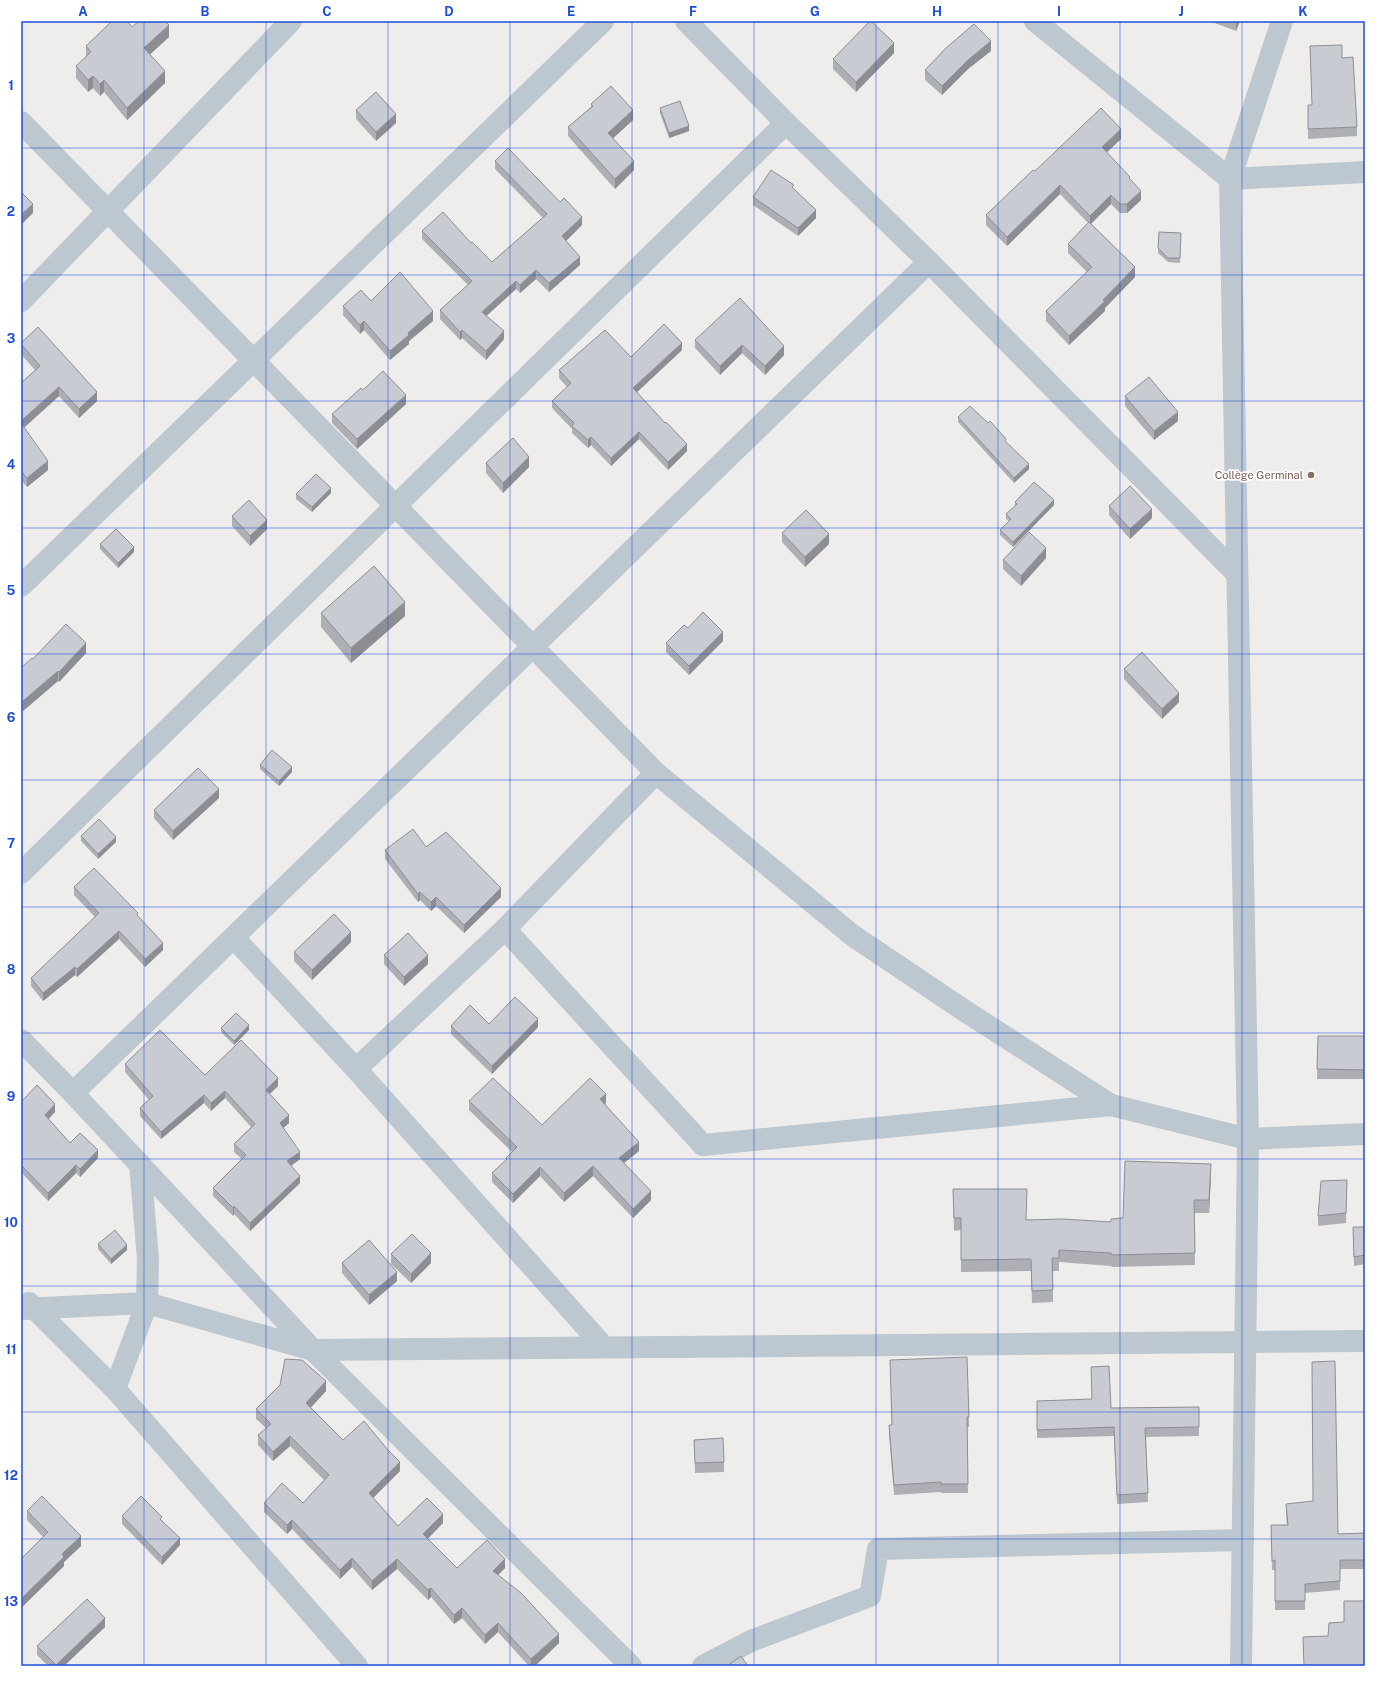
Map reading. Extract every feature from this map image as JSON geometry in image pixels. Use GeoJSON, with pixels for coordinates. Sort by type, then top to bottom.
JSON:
{"type":"FeatureCollection","features":[{"type":"Feature","properties":{"kind":"street"},"geometry":{"type":"LineString","coordinates":[[21,301],[291,21]]}},
{"type":"Feature","properties":{"kind":"street"},"geometry":{"type":"LineString","coordinates":[[21,586],[603,21]]}},
{"type":"Feature","properties":{"kind":"street"},"geometry":{"type":"LineString","coordinates":[[686,21],[786,123],[930,262],[1237,574]]}},
{"type":"Feature","properties":{"kind":"street"},"geometry":{"type":"LineString","coordinates":[[1035,21],[1230,179],[1365,172]]}},
{"type":"Feature","properties":{"kind":"street"},"geometry":{"type":"LineString","coordinates":[[1241,1666],[1248,1139],[1230,179],[1282,21]]}},
{"type":"Feature","properties":{"kind":"street"},"geometry":{"type":"LineString","coordinates":[[21,122],[656,773],[852,935],[959,1007],[1111,1105],[1248,1139],[1365,1134]]}},
{"type":"Feature","properties":{"kind":"street"},"geometry":{"type":"LineString","coordinates":[[21,873],[786,123]]}},
{"type":"Feature","properties":{"kind":"street"},"geometry":{"type":"LineString","coordinates":[[73,1093],[534,648],[930,262]]}},
{"type":"Feature","properties":{"kind":"street"},"geometry":{"type":"LineString","coordinates":[[356,1069],[505,929],[656,773]]}},
{"type":"Feature","properties":{"kind":"street"},"geometry":{"type":"LineString","coordinates":[[505,929],[703,1145],[1111,1105]]}},
{"type":"Feature","properties":{"kind":"street"},"geometry":{"type":"LineString","coordinates":[[234,938],[356,1069],[604,1348]]}},
{"type":"Feature","properties":{"kind":"street"},"geometry":{"type":"LineString","coordinates":[[21,1040],[140,1164],[313,1350],[631,1666]]}},
{"type":"Feature","properties":{"kind":"street"},"geometry":{"type":"LineString","coordinates":[[115,1389],[147,1303],[148,1259],[140,1164]]}},
{"type":"Feature","properties":{"kind":"street"},"geometry":{"type":"LineString","coordinates":[[26,1305],[147,1303],[313,1350],[1365,1341]]}},
{"type":"Feature","properties":{"kind":"street"},"geometry":{"type":"LineString","coordinates":[[26,1305],[115,1389],[357,1666]]}},
{"type":"Feature","properties":{"kind":"street"},"geometry":{"type":"LineString","coordinates":[[703,1666],[751,1641],[870,1596],[878,1549],[1243,1540]]}},
{"type":"Feature","properties":{"kind":"building"},"geometry":{"type":"Polygon","coordinates":[[[112,21],[127,21],[132,27],[139,21],[165,21],[169,25],[144,48],[165,71],[127,108],[104,80],[100,84],[93,76],[88,80],[76,66],[91,52],[86,46],[112,21]]]}},
{"type":"Feature","properties":{"kind":"building"},"geometry":{"type":"Polygon","coordinates":[[[870,21],[894,43],[856,82],[833,59],[870,21]]]}},
{"type":"Feature","properties":{"kind":"building"},"geometry":{"type":"Polygon","coordinates":[[[974,24],[991,41],[968,60],[942,86],[925,70],[946,48],[974,24]]]}},
{"type":"Feature","properties":{"kind":"building"},"geometry":{"type":"Polygon","coordinates":[[[1342,45],[1342,58],[1353,57],[1357,127],[1308,129],[1308,105],[1312,105],[1310,46],[1342,45]]]}},
{"type":"Feature","properties":{"kind":"building"},"geometry":{"type":"Polygon","coordinates":[[[611,86],[633,110],[608,133],[634,161],[615,179],[568,127],[593,106],[591,104],[611,86]]]}},
{"type":"Feature","properties":{"kind":"building"},"geometry":{"type":"Polygon","coordinates":[[[376,92],[396,114],[376,132],[356,110],[376,92]]]}},
{"type":"Feature","properties":{"kind":"building"},"geometry":{"type":"Polygon","coordinates":[[[680,101],[689,126],[669,133],[660,108],[680,101]]]}},
{"type":"Feature","properties":{"kind":"building"},"geometry":{"type":"Polygon","coordinates":[[[1101,108],[1121,129],[1102,147],[1141,191],[1127,204],[1120,204],[1111,195],[1090,216],[1060,185],[1007,237],[986,215],[1101,108]]]}},
{"type":"Feature","properties":{"kind":"building"},"geometry":{"type":"Polygon","coordinates":[[[508,148],[560,202],[564,198],[582,217],[562,236],[580,257],[549,283],[536,270],[520,285],[516,281],[482,312],[504,331],[486,351],[462,330],[460,332],[440,310],[472,281],[422,231],[443,212],[471,243],[472,242],[492,262],[547,214],[495,161],[508,148]]]}},
{"type":"Feature","properties":{"kind":"building"},"geometry":{"type":"Polygon","coordinates":[[[771,170],[794,185],[792,187],[816,210],[798,228],[753,197],[771,170]]]}},
{"type":"Feature","properties":{"kind":"building"},"geometry":{"type":"Polygon","coordinates":[[[21,192],[33,204],[21,215],[21,192]]]}},
{"type":"Feature","properties":{"kind":"building"},"geometry":{"type":"Polygon","coordinates":[[[1089,222],[1135,267],[1103,300],[1105,301],[1069,336],[1046,311],[1092,267],[1068,244],[1089,222]]]}},
{"type":"Feature","properties":{"kind":"building"},"geometry":{"type":"Polygon","coordinates":[[[1159,232],[1181,233],[1180,258],[1168,258],[1158,248],[1159,232]]]}},
{"type":"Feature","properties":{"kind":"building"},"geometry":{"type":"Polygon","coordinates":[[[400,272],[433,311],[408,333],[409,335],[390,351],[364,321],[360,325],[343,306],[361,290],[371,301],[400,272]]]}},
{"type":"Feature","properties":{"kind":"building"},"geometry":{"type":"Polygon","coordinates":[[[740,298],[784,346],[765,366],[742,345],[720,366],[695,340],[740,298]]]}},
{"type":"Feature","properties":{"kind":"building"},"geometry":{"type":"Polygon","coordinates":[[[664,324],[682,343],[633,388],[665,423],[666,422],[687,444],[668,462],[639,432],[611,458],[591,437],[588,440],[572,426],[574,423],[552,401],[571,383],[559,370],[605,330],[631,357],[664,324]]]}},
{"type":"Feature","properties":{"kind":"building"},"geometry":{"type":"Polygon","coordinates":[[[38,327],[97,392],[79,409],[59,387],[21,421],[21,383],[40,366],[21,343],[38,327]]]}},
{"type":"Feature","properties":{"kind":"building"},"geometry":{"type":"Polygon","coordinates":[[[383,371],[406,395],[357,439],[332,414],[361,388],[363,390],[383,371]]]}},
{"type":"Feature","properties":{"kind":"building"},"geometry":{"type":"Polygon","coordinates":[[[1149,377],[1178,412],[1154,431],[1125,396],[1149,377]]]}},
{"type":"Feature","properties":{"kind":"building"},"geometry":{"type":"Polygon","coordinates":[[[970,406],[988,423],[990,421],[1006,439],[1005,441],[1029,464],[1014,478],[958,417],[970,406]]]}},
{"type":"Feature","properties":{"kind":"building"},"geometry":{"type":"Polygon","coordinates":[[[21,423],[48,461],[27,478],[21,471],[21,423]]]}},
{"type":"Feature","properties":{"kind":"building"},"geometry":{"type":"Polygon","coordinates":[[[513,438],[529,457],[503,483],[486,463],[513,438]]]}},
{"type":"Feature","properties":{"kind":"building"},"geometry":{"type":"Polygon","coordinates":[[[316,474],[331,488],[312,507],[296,494],[316,474]]]}},
{"type":"Feature","properties":{"kind":"building"},"geometry":{"type":"Polygon","coordinates":[[[1034,482],[1054,500],[1013,542],[1000,530],[1011,519],[1006,514],[1017,504],[1015,502],[1034,482]]]}},
{"type":"Feature","properties":{"kind":"building"},"geometry":{"type":"Polygon","coordinates":[[[1130,486],[1152,509],[1130,529],[1109,506],[1130,486]]]}},
{"type":"Feature","properties":{"kind":"building"},"geometry":{"type":"Polygon","coordinates":[[[249,500],[267,520],[250,536],[232,516],[249,500]]]}},
{"type":"Feature","properties":{"kind":"building"},"geometry":{"type":"Polygon","coordinates":[[[806,510],[829,534],[805,557],[782,533],[806,510]]]}},
{"type":"Feature","properties":{"kind":"building"},"geometry":{"type":"Polygon","coordinates":[[[116,529],[134,547],[118,563],[100,544],[116,529]]]}},
{"type":"Feature","properties":{"kind":"building"},"geometry":{"type":"Polygon","coordinates":[[[1029,532],[1046,548],[1021,576],[1003,560],[1029,532]]]}},
{"type":"Feature","properties":{"kind":"building"},"geometry":{"type":"Polygon","coordinates":[[[374,566],[405,602],[351,648],[321,613],[374,566]]]}},
{"type":"Feature","properties":{"kind":"building"},"geometry":{"type":"Polygon","coordinates":[[[703,612],[723,632],[689,666],[666,643],[684,625],[688,628],[703,612]]]}},
{"type":"Feature","properties":{"kind":"building"},"geometry":{"type":"Polygon","coordinates":[[[66,624],[86,643],[59,672],[58,671],[23,701],[21,699],[21,668],[32,658],[33,659],[66,624]]]}},
{"type":"Feature","properties":{"kind":"building"},"geometry":{"type":"Polygon","coordinates":[[[1142,652],[1179,693],[1162,709],[1124,669],[1142,652]]]}},
{"type":"Feature","properties":{"kind":"building"},"geometry":{"type":"Polygon","coordinates":[[[272,750],[292,767],[279,781],[260,765],[272,750]]]}},
{"type":"Feature","properties":{"kind":"building"},"geometry":{"type":"Polygon","coordinates":[[[198,768],[219,789],[173,831],[154,810],[198,768]]]}},
{"type":"Feature","properties":{"kind":"building"},"geometry":{"type":"Polygon","coordinates":[[[99,819],[116,837],[98,854],[81,836],[99,819]]]}},
{"type":"Feature","properties":{"kind":"building"},"geometry":{"type":"Polygon","coordinates":[[[413,829],[426,847],[446,832],[501,888],[464,925],[436,897],[431,902],[420,892],[418,894],[385,850],[413,829]]]}},
{"type":"Feature","properties":{"kind":"building"},"geometry":{"type":"Polygon","coordinates":[[[94,868],[138,913],[137,915],[163,943],[145,959],[119,931],[77,969],[75,967],[43,993],[31,978],[99,913],[74,887],[94,868]]]}},
{"type":"Feature","properties":{"kind":"building"},"geometry":{"type":"Polygon","coordinates":[[[334,914],[351,932],[312,970],[294,952],[334,914]]]}},
{"type":"Feature","properties":{"kind":"building"},"geometry":{"type":"Polygon","coordinates":[[[408,933],[428,955],[404,977],[384,955],[408,933]]]}},
{"type":"Feature","properties":{"kind":"building"},"geometry":{"type":"Polygon","coordinates":[[[515,997],[538,1019],[492,1066],[451,1026],[470,1005],[489,1024],[515,997]]]}},
{"type":"Feature","properties":{"kind":"building"},"geometry":{"type":"Polygon","coordinates":[[[236,1013],[249,1025],[234,1041],[221,1028],[236,1013]]]}},
{"type":"Feature","properties":{"kind":"building"},"geometry":{"type":"Polygon","coordinates":[[[160,1030],[205,1075],[241,1040],[278,1078],[266,1090],[289,1115],[280,1123],[300,1152],[287,1161],[300,1176],[250,1223],[234,1206],[233,1208],[213,1188],[246,1155],[234,1144],[255,1124],[225,1091],[211,1103],[204,1095],[161,1132],[140,1108],[153,1096],[125,1064],[160,1030]]]}},
{"type":"Feature","properties":{"kind":"building"},"geometry":{"type":"Polygon","coordinates":[[[1318,1036],[1365,1036],[1365,1070],[1317,1069],[1318,1036]]]}},
{"type":"Feature","properties":{"kind":"building"},"geometry":{"type":"Polygon","coordinates":[[[493,1078],[542,1125],[590,1078],[606,1094],[600,1099],[639,1142],[619,1158],[651,1191],[633,1209],[593,1166],[564,1193],[540,1167],[513,1194],[492,1173],[517,1147],[469,1101],[493,1078]]]}},
{"type":"Feature","properties":{"kind":"building"},"geometry":{"type":"Polygon","coordinates":[[[37,1085],[55,1104],[45,1115],[70,1143],[80,1133],[98,1150],[80,1169],[76,1165],[48,1193],[21,1165],[21,1102],[37,1085]]]}},
{"type":"Feature","properties":{"kind":"building"},"geometry":{"type":"Polygon","coordinates":[[[1125,1161],[1211,1164],[1209,1200],[1194,1200],[1195,1253],[1112,1255],[1111,1253],[1059,1250],[1059,1258],[1052,1258],[1053,1290],[1032,1291],[1031,1259],[961,1260],[961,1218],[954,1218],[953,1189],[1027,1189],[1026,1220],[1063,1219],[1111,1222],[1111,1219],[1123,1218],[1125,1161]]]}},
{"type":"Feature","properties":{"kind":"building"},"geometry":{"type":"Polygon","coordinates":[[[1347,1180],[1346,1213],[1318,1216],[1321,1181],[1347,1180]]]}},
{"type":"Feature","properties":{"kind":"building"},"geometry":{"type":"Polygon","coordinates":[[[1353,1227],[1365,1227],[1365,1255],[1354,1257],[1353,1227]]]}},
{"type":"Feature","properties":{"kind":"building"},"geometry":{"type":"Polygon","coordinates":[[[115,1230],[127,1245],[111,1259],[98,1244],[115,1230]]]}},
{"type":"Feature","properties":{"kind":"building"},"geometry":{"type":"Polygon","coordinates":[[[412,1234],[431,1253],[411,1274],[391,1254],[412,1234]]]}},
{"type":"Feature","properties":{"kind":"building"},"geometry":{"type":"Polygon","coordinates":[[[369,1240],[397,1272],[369,1295],[342,1263],[369,1240]]]}},
{"type":"Feature","properties":{"kind":"building"},"geometry":{"type":"Polygon","coordinates":[[[967,1357],[969,1417],[967,1417],[968,1484],[941,1484],[941,1482],[894,1485],[889,1425],[892,1425],[890,1360],[967,1357]]]}},
{"type":"Feature","properties":{"kind":"building"},"geometry":{"type":"Polygon","coordinates":[[[285,1359],[302,1360],[326,1381],[306,1403],[343,1440],[364,1421],[400,1462],[369,1493],[398,1526],[427,1498],[443,1514],[423,1534],[457,1568],[487,1540],[505,1559],[493,1571],[521,1593],[559,1634],[531,1659],[498,1623],[485,1635],[462,1608],[454,1615],[431,1588],[428,1590],[397,1559],[372,1581],[352,1558],[340,1570],[292,1520],[287,1525],[264,1503],[282,1483],[303,1503],[329,1475],[290,1436],[273,1452],[258,1435],[271,1424],[256,1409],[280,1385],[285,1359]]]}},
{"type":"Feature","properties":{"kind":"building"},"geometry":{"type":"Polygon","coordinates":[[[1335,1361],[1338,1534],[1365,1533],[1365,1560],[1340,1560],[1340,1581],[1305,1584],[1305,1601],[1275,1601],[1275,1560],[1272,1561],[1271,1525],[1288,1525],[1286,1504],[1313,1501],[1312,1362],[1335,1361]]]}},
{"type":"Feature","properties":{"kind":"building"},"geometry":{"type":"Polygon","coordinates":[[[1109,1366],[1111,1408],[1199,1407],[1199,1427],[1145,1428],[1148,1493],[1117,1495],[1114,1427],[1037,1430],[1037,1401],[1092,1399],[1091,1367],[1109,1366]]]}},
{"type":"Feature","properties":{"kind":"building"},"geometry":{"type":"Polygon","coordinates":[[[723,1438],[724,1462],[695,1463],[694,1440],[723,1438]]]}},
{"type":"Feature","properties":{"kind":"building"},"geometry":{"type":"Polygon","coordinates":[[[42,1496],[81,1536],[62,1554],[64,1557],[21,1599],[21,1559],[48,1532],[27,1511],[42,1496]]]}},
{"type":"Feature","properties":{"kind":"building"},"geometry":{"type":"Polygon","coordinates":[[[141,1496],[162,1517],[160,1519],[180,1538],[162,1557],[122,1516],[141,1496]]]}},
{"type":"Feature","properties":{"kind":"building"},"geometry":{"type":"Polygon","coordinates":[[[87,1599],[105,1618],[56,1665],[37,1646],[87,1599]]]}},
{"type":"Feature","properties":{"kind":"building"},"geometry":{"type":"Polygon","coordinates":[[[1344,1601],[1365,1601],[1365,1666],[1304,1666],[1303,1637],[1328,1636],[1329,1623],[1344,1622],[1344,1601]]]}},
{"type":"Feature","properties":{"kind":"building"},"geometry":{"type":"Polygon","coordinates":[[[741,1656],[748,1666],[727,1666],[741,1656]]]}},
{"type":"Feature","properties":{"kind":"place","name":"Collège Germinal"},"geometry":{"type":"Point","coordinates":[1311,475]}}]}
